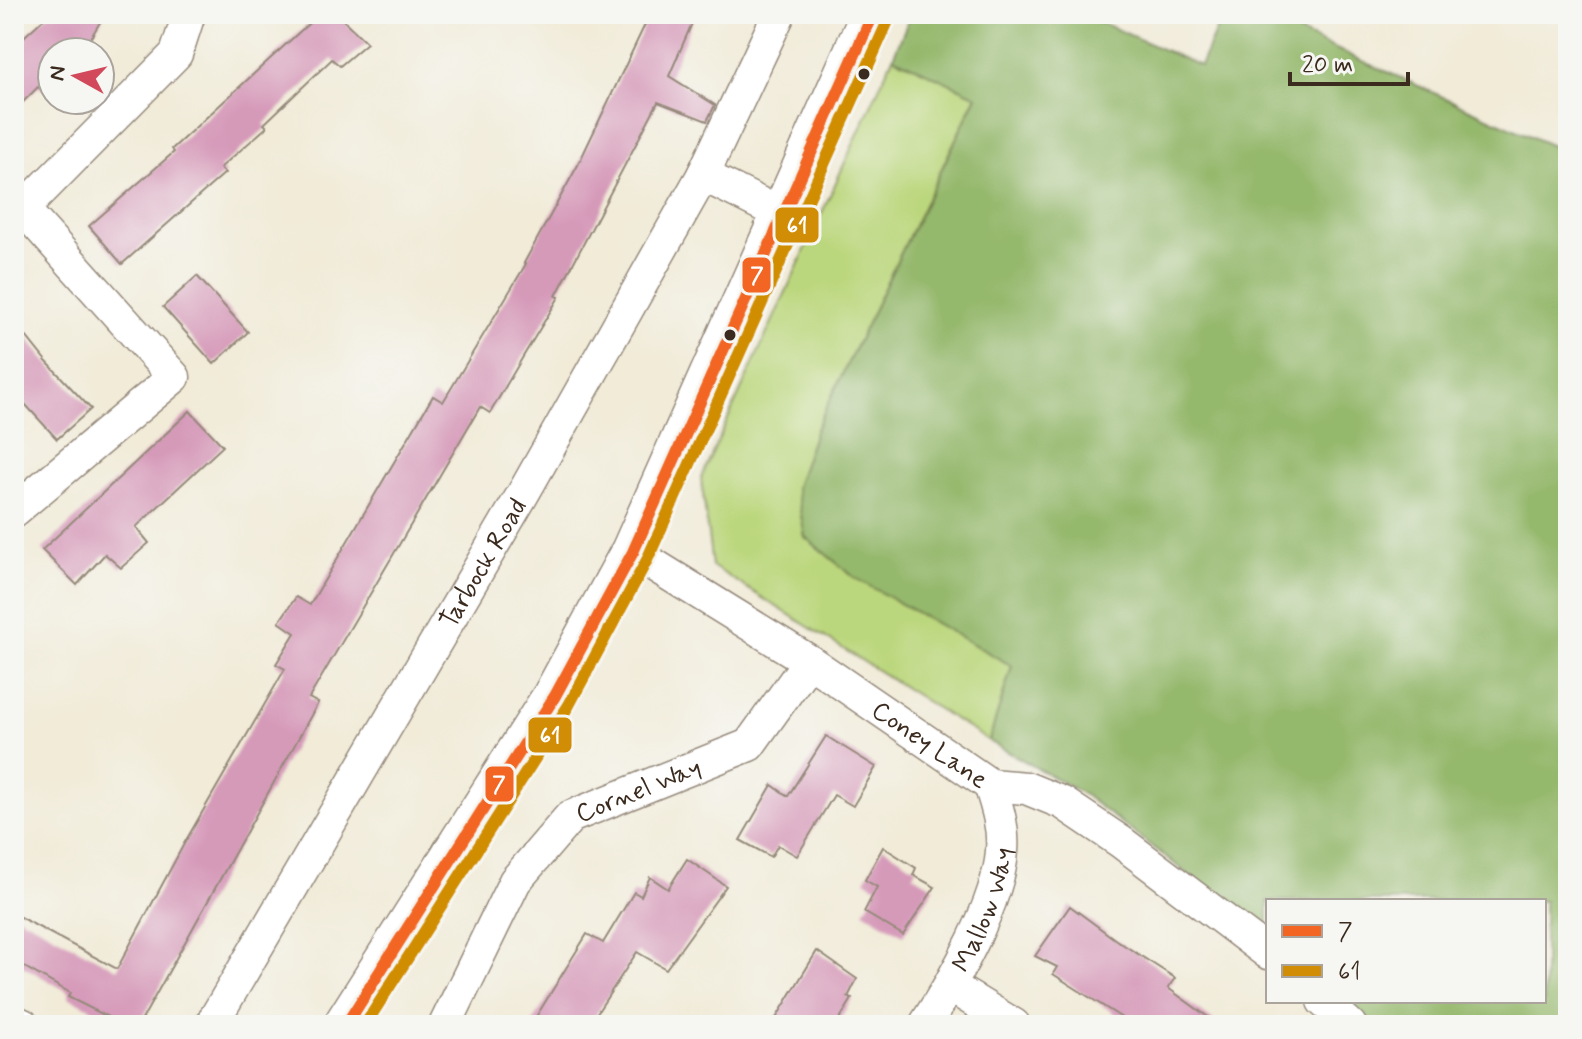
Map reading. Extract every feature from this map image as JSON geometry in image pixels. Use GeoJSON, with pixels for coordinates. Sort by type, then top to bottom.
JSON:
{"type":"FeatureCollection","features":[{"type":"Feature","properties":{"kind":"main road"},"geometry":{"type":"LineString","coordinates":[[346,1025],[555,696],[633,552],[873,14]]}},
{"type":"Feature","properties":{"kind":"street"},"geometry":{"type":"LineString","coordinates":[[14,511],[174,377],[19,214],[176,54],[189,14]]}},
{"type":"Feature","properties":{"kind":"street","name":"Tarbock Road"},"geometry":{"type":"LineString","coordinates":[[211,1025],[524,492],[703,175],[779,14]]}},
{"type":"Feature","properties":{"kind":"street"},"geometry":{"type":"LineString","coordinates":[[703,175],[783,215]]}},
{"type":"Feature","properties":{"kind":"street","name":"Coney Lane"},"geometry":{"type":"LineString","coordinates":[[633,552],[809,661],[990,785],[1026,788],[1063,803],[1121,842],[1266,951]]}},
{"type":"Feature","properties":{"kind":"street","name":"Cornel Way"},"geometry":{"type":"LineString","coordinates":[[445,1025],[515,881],[570,817],[749,745],[809,661]]}},
{"type":"Feature","properties":{"kind":"street","name":"Mallow Way"},"geometry":{"type":"LineString","coordinates":[[925,1025],[950,986],[998,883],[1003,849],[999,812],[990,785]]}},
{"type":"Feature","properties":{"kind":"street"},"geometry":{"type":"LineString","coordinates":[[950,986],[1014,1025]]}},
{"type":"Feature","properties":{"kind":"street"},"geometry":{"type":"LineString","coordinates":[[1325,1003],[1350,1025]]}},
{"type":"Feature","properties":{"kind":"street"},"geometry":{"type":"LineString","coordinates":[[14,1021],[23,1025]]}},
{"type":"Feature","properties":{"kind":"green space"},"geometry":{"type":"Polygon","coordinates":[[[911,14],[1082,14],[1200,66],[1223,14],[1258,14],[1568,153],[1568,1025],[1370,1025],[1346,1003],[1546,1003],[1546,899],[1266,899],[1266,933],[1083,794],[989,741],[1012,666],[855,578],[805,537],[796,487],[816,429],[977,96],[893,57],[911,14]]]}},
{"type":"Feature","properties":{"kind":"green space"},"geometry":{"type":"Polygon","coordinates":[[[893,57],[977,95],[816,429],[796,487],[805,537],[855,578],[1012,666],[989,741],[712,566],[701,478],[893,57]]]}},
{"type":"Feature","properties":{"kind":"building"},"geometry":{"type":"Polygon","coordinates":[[[49,14],[105,14],[92,36],[36,36],[36,89],[14,111],[14,46],[49,14]]]}},
{"type":"Feature","properties":{"kind":"building"},"geometry":{"type":"Polygon","coordinates":[[[319,14],[337,14],[367,43],[340,66],[332,59],[264,124],[267,127],[220,168],[225,173],[122,264],[89,226],[174,152],[172,149],[319,14]]]}},
{"type":"Feature","properties":{"kind":"building"},"geometry":{"type":"Polygon","coordinates":[[[650,14],[696,14],[669,76],[715,105],[707,121],[658,102],[556,296],[559,297],[490,413],[480,407],[309,698],[318,703],[139,1025],[124,1025],[68,997],[70,993],[14,961],[14,914],[117,969],[185,842],[285,669],[276,664],[295,633],[279,622],[296,597],[310,605],[433,396],[443,402],[526,264],[578,165],[650,14]]]}},
{"type":"Feature","properties":{"kind":"building"},"geometry":{"type":"Polygon","coordinates":[[[197,276],[248,332],[214,364],[163,307],[197,276]]]}},
{"type":"Feature","properties":{"kind":"building"},"geometry":{"type":"Polygon","coordinates":[[[14,321],[91,409],[57,439],[14,392],[14,321]]]}},
{"type":"Feature","properties":{"kind":"building"},"geometry":{"type":"Polygon","coordinates":[[[190,411],[223,446],[136,527],[149,543],[121,568],[105,554],[77,585],[42,550],[190,411]]]}},
{"type":"Feature","properties":{"kind":"building"},"geometry":{"type":"Polygon","coordinates":[[[826,736],[876,767],[853,806],[834,795],[797,856],[778,845],[771,857],[740,840],[772,785],[788,796],[826,736]]]}},
{"type":"Feature","properties":{"kind":"building"},"geometry":{"type":"Polygon","coordinates":[[[883,847],[916,868],[913,875],[935,887],[903,935],[864,912],[877,887],[865,880],[883,847]]]}},
{"type":"Feature","properties":{"kind":"building"},"geometry":{"type":"Polygon","coordinates":[[[687,859],[726,886],[666,969],[637,952],[589,1025],[531,1025],[587,934],[603,943],[634,892],[641,896],[650,877],[668,889],[687,859]]]}},
{"type":"Feature","properties":{"kind":"building"},"geometry":{"type":"Polygon","coordinates":[[[1070,906],[1175,978],[1168,988],[1219,1025],[1133,1025],[1053,974],[1057,967],[1035,956],[1070,906]]]}},
{"type":"Feature","properties":{"kind":"building"},"geometry":{"type":"Polygon","coordinates":[[[817,951],[857,979],[848,997],[852,999],[836,1025],[772,1025],[817,951]]]}},
{"type":"Feature","properties":{"kind":"transit line","name":"7"},"geometry":{"type":"LineString","coordinates":[[346,1025],[555,696],[633,552],[873,14]]}},
{"type":"Feature","properties":{"kind":"transit line","name":"61"},"geometry":{"type":"LineString","coordinates":[[365,1025],[569,705],[647,560],[888,21]]}}]}
